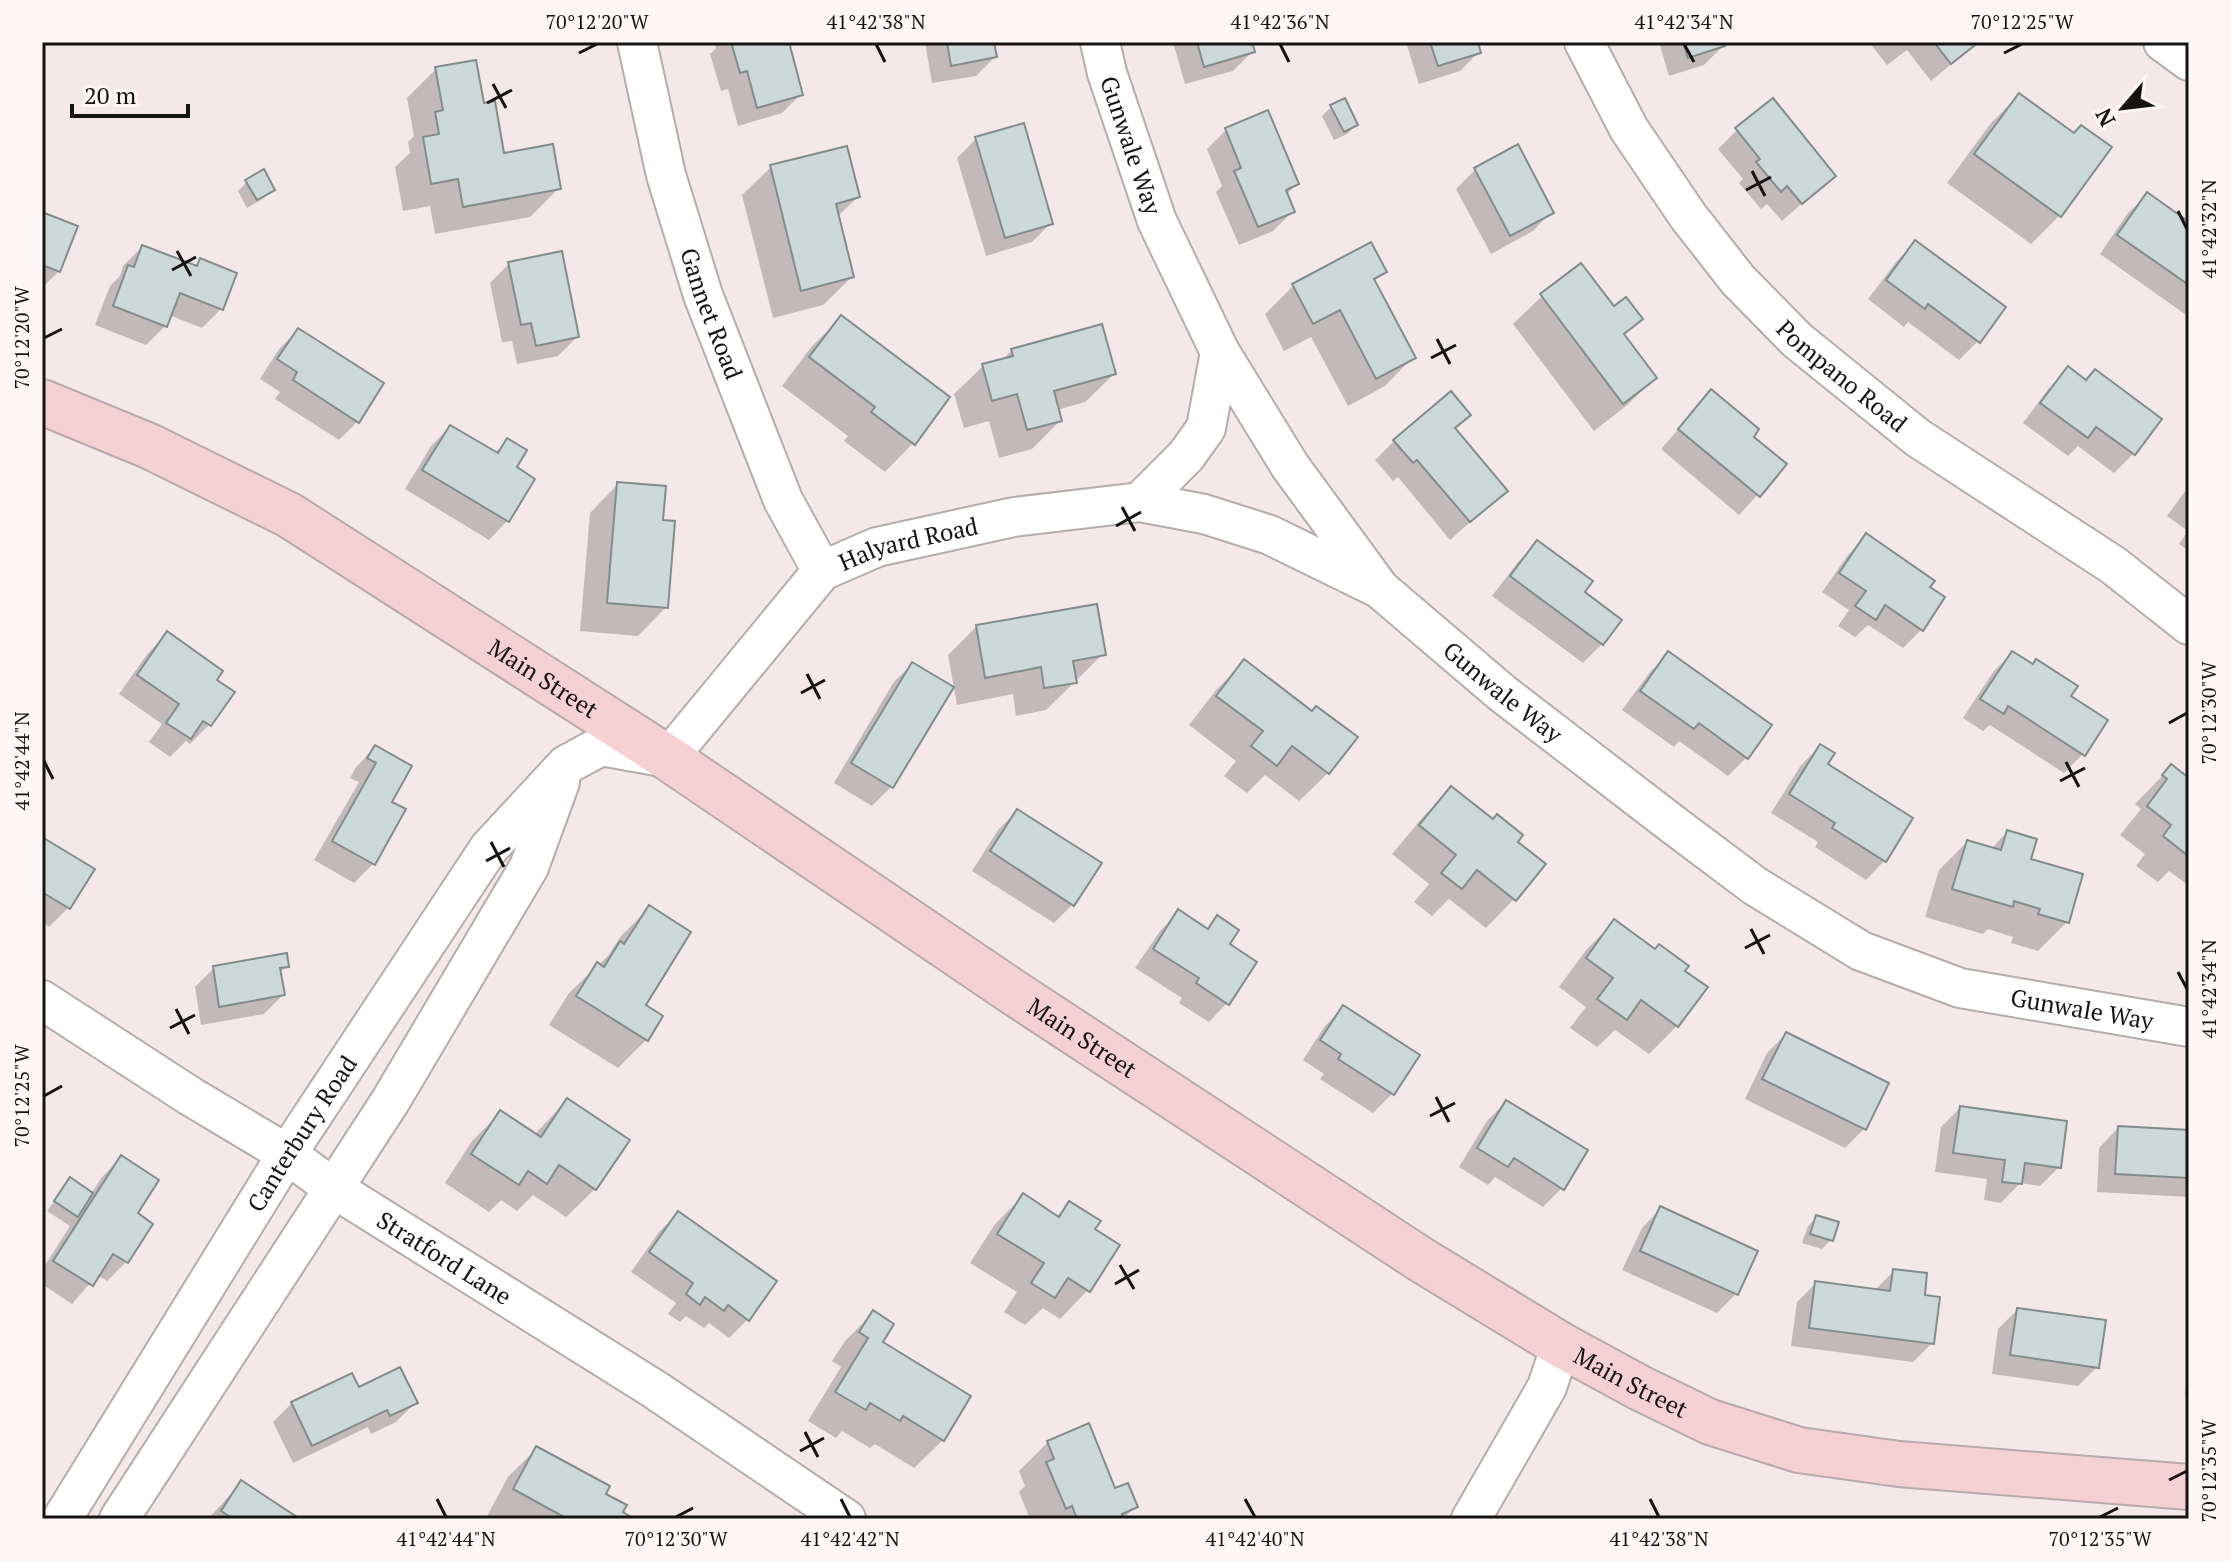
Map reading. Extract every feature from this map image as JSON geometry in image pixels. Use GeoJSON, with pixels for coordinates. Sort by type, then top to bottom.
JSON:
{"type":"FeatureCollection","features":[{"type":"Feature","properties":{"kind":"main road","name":"Main Street"},"geometry":{"type":"LineString","coordinates":[[42,402],[149,446],[289,515],[668,758],[1013,992],[1420,1259],[1561,1345],[1710,1422],[1799,1450],[1899,1464],[2189,1487]]}},
{"type":"Feature","properties":{"kind":"street","name":"Gannet Road"},"geometry":{"type":"LineString","coordinates":[[637,42],[666,175],[703,295],[783,500],[822,571]]}},
{"type":"Feature","properties":{"kind":"street","name":"Gunwale Way"},"geometry":{"type":"LineString","coordinates":[[1100,42],[1107,73],[1157,221],[1220,352],[1290,466],[1380,589],[1502,693],[1671,823],[1755,886],[1861,951],[1960,988],[2189,1027]]}},
{"type":"Feature","properties":{"kind":"street","name":"Pompano Road"},"geometry":{"type":"LineString","coordinates":[[1584,42],[1629,129],[1688,216],[1738,280],[1797,340],[1918,438],[2113,565],[2189,625]]}},
{"type":"Feature","properties":{"kind":"street"},"geometry":{"type":"LineString","coordinates":[[2163,42],[2189,61]]}},
{"type":"Feature","properties":{"kind":"street"},"geometry":{"type":"LineString","coordinates":[[1140,502],[1186,456],[1206,428],[1220,352]]}},
{"type":"Feature","properties":{"kind":"street","name":"Halyard Road"},"geometry":{"type":"LineString","coordinates":[[668,758],[822,571],[877,547],[1014,517],[1140,502],[1204,514],[1270,535],[1380,589]]}},
{"type":"Feature","properties":{"kind":"street","name":"Canterbury Road"},"geometry":{"type":"LineString","coordinates":[[62,1519],[287,1154],[489,848],[566,765],[601,746],[668,758]]}},
{"type":"Feature","properties":{"kind":"street"},"geometry":{"type":"LineString","coordinates":[[119,1519],[391,1100],[529,867],[566,765]]}},
{"type":"Feature","properties":{"kind":"street","name":"Stratford Lane"},"geometry":{"type":"LineString","coordinates":[[42,1000],[190,1096],[287,1154],[333,1188],[654,1389],[846,1519]]}},
{"type":"Feature","properties":{"kind":"street"},"geometry":{"type":"LineString","coordinates":[[1471,1519],[1547,1387],[1561,1345]]}},
{"type":"Feature","properties":{"kind":"building"},"geometry":{"type":"Polygon","coordinates":[[[731,42],[789,42],[803,95],[757,108],[747,71],[740,73],[731,42]]]}},
{"type":"Feature","properties":{"kind":"building"},"geometry":{"type":"Polygon","coordinates":[[[947,42],[994,42],[997,57],[951,66],[947,42]]]}},
{"type":"Feature","properties":{"kind":"building"},"geometry":{"type":"Polygon","coordinates":[[[1197,42],[1252,42],[1255,52],[1204,67],[1197,42]]]}},
{"type":"Feature","properties":{"kind":"building"},"geometry":{"type":"Polygon","coordinates":[[[1430,42],[1478,42],[1481,53],[1438,66],[1430,42]]]}},
{"type":"Feature","properties":{"kind":"building"},"geometry":{"type":"Polygon","coordinates":[[[1683,42],[1724,42],[1725,46],[1688,58],[1683,42]]]}},
{"type":"Feature","properties":{"kind":"building"},"geometry":{"type":"Polygon","coordinates":[[[1934,42],[1979,42],[1951,64],[1934,42]]]}},
{"type":"Feature","properties":{"kind":"building"},"geometry":{"type":"Polygon","coordinates":[[[476,60],[484,103],[495,101],[504,153],[553,144],[561,189],[463,207],[458,179],[431,184],[423,137],[439,134],[435,112],[443,110],[435,67],[476,60]]]}},
{"type":"Feature","properties":{"kind":"building"},"geometry":{"type":"Polygon","coordinates":[[[2019,93],[2074,133],[2081,125],[2112,147],[2061,217],[1974,154],[2019,93]]]}},
{"type":"Feature","properties":{"kind":"building"},"geometry":{"type":"Polygon","coordinates":[[[1345,98],[1358,125],[1344,132],[1330,105],[1345,98]]]}},
{"type":"Feature","properties":{"kind":"building"},"geometry":{"type":"Polygon","coordinates":[[[1773,98],[1836,176],[1802,204],[1787,186],[1781,192],[1756,162],[1760,159],[1735,128],[1773,98]]]}},
{"type":"Feature","properties":{"kind":"building"},"geometry":{"type":"Polygon","coordinates":[[[1268,110],[1299,184],[1286,190],[1295,212],[1258,227],[1234,171],[1241,168],[1225,128],[1268,110]]]}},
{"type":"Feature","properties":{"kind":"building"},"geometry":{"type":"Polygon","coordinates":[[[1024,123],[1053,224],[1005,238],[975,137],[1024,123]]]}},
{"type":"Feature","properties":{"kind":"building"},"geometry":{"type":"Polygon","coordinates":[[[1518,144],[1554,213],[1510,236],[1474,168],[1518,144]]]}},
{"type":"Feature","properties":{"kind":"building"},"geometry":{"type":"Polygon","coordinates":[[[847,146],[860,197],[836,204],[854,277],[801,291],[770,165],[847,146]]]}},
{"type":"Feature","properties":{"kind":"building"},"geometry":{"type":"Polygon","coordinates":[[[264,169],[275,190],[257,200],[245,180],[264,169]]]}},
{"type":"Feature","properties":{"kind":"building"},"geometry":{"type":"Polygon","coordinates":[[[2147,192],[2189,222],[2189,285],[2117,235],[2147,192]]]}},
{"type":"Feature","properties":{"kind":"building"},"geometry":{"type":"Polygon","coordinates":[[[42,212],[78,226],[60,272],[42,265],[42,212]]]}},
{"type":"Feature","properties":{"kind":"building"},"geometry":{"type":"Polygon","coordinates":[[[1915,240],[2006,307],[1980,343],[1928,304],[1925,309],[1886,280],[1915,240]]]}},
{"type":"Feature","properties":{"kind":"building"},"geometry":{"type":"Polygon","coordinates":[[[1371,242],[1387,272],[1374,279],[1416,358],[1376,379],[1340,310],[1313,324],[1292,284],[1371,242]]]}},
{"type":"Feature","properties":{"kind":"building"},"geometry":{"type":"Polygon","coordinates":[[[142,245],[197,266],[200,258],[237,273],[223,310],[180,293],[167,327],[113,306],[128,265],[134,267],[142,245]]]}},
{"type":"Feature","properties":{"kind":"building"},"geometry":{"type":"Polygon","coordinates":[[[562,251],[579,337],[536,346],[531,323],[521,325],[508,262],[562,251]]]}},
{"type":"Feature","properties":{"kind":"building"},"geometry":{"type":"Polygon","coordinates":[[[1581,263],[1614,306],[1626,297],[1643,319],[1624,334],[1657,378],[1623,404],[1540,294],[1581,263]]]}},
{"type":"Feature","properties":{"kind":"building"},"geometry":{"type":"Polygon","coordinates":[[[841,315],[950,397],[915,445],[871,412],[875,407],[809,357],[841,315]]]}},
{"type":"Feature","properties":{"kind":"building"},"geometry":{"type":"Polygon","coordinates":[[[1102,324],[1116,374],[1054,391],[1062,421],[1027,430],[1017,394],[992,401],[982,364],[1013,356],[1011,349],[1102,324]]]}},
{"type":"Feature","properties":{"kind":"building"},"geometry":{"type":"Polygon","coordinates":[[[298,328],[384,383],[359,423],[293,380],[297,372],[277,359],[298,328]]]}},
{"type":"Feature","properties":{"kind":"building"},"geometry":{"type":"Polygon","coordinates":[[[2068,366],[2086,380],[2095,369],[2162,419],[2135,455],[2096,427],[2088,438],[2040,403],[2068,366]]]}},
{"type":"Feature","properties":{"kind":"building"},"geometry":{"type":"Polygon","coordinates":[[[1711,389],[1759,429],[1754,437],[1787,464],[1760,497],[1678,429],[1711,389]]]}},
{"type":"Feature","properties":{"kind":"building"},"geometry":{"type":"Polygon","coordinates":[[[1451,391],[1471,415],[1455,428],[1508,491],[1470,522],[1417,460],[1413,463],[1393,440],[1451,391]]]}},
{"type":"Feature","properties":{"kind":"building"},"geometry":{"type":"Polygon","coordinates":[[[450,425],[498,453],[507,438],[527,450],[517,467],[535,479],[509,522],[422,470],[450,425]]]}},
{"type":"Feature","properties":{"kind":"building"},"geometry":{"type":"Polygon","coordinates":[[[617,482],[666,486],[663,520],[675,521],[668,608],[607,603],[617,482]]]}},
{"type":"Feature","properties":{"kind":"building"},"geometry":{"type":"Polygon","coordinates":[[[1866,533],[1935,581],[1930,587],[1945,597],[1923,631],[1885,605],[1876,620],[1855,606],[1866,591],[1839,573],[1866,533]]]}},
{"type":"Feature","properties":{"kind":"building"},"geometry":{"type":"Polygon","coordinates":[[[1537,540],[1593,581],[1585,592],[1622,620],[1603,645],[1510,576],[1537,540]]]}},
{"type":"Feature","properties":{"kind":"building"},"geometry":{"type":"Polygon","coordinates":[[[1097,604],[1106,655],[1073,661],[1077,683],[1044,688],[1041,667],[985,678],[976,625],[1097,604]]]}},
{"type":"Feature","properties":{"kind":"building"},"geometry":{"type":"Polygon","coordinates":[[[167,631],[223,671],[217,680],[235,692],[211,726],[203,721],[191,739],[166,723],[179,704],[137,675],[167,631]]]}},
{"type":"Feature","properties":{"kind":"building"},"geometry":{"type":"Polygon","coordinates":[[[1668,651],[1772,725],[1748,759],[1699,723],[1694,729],[1640,691],[1668,651]]]}},
{"type":"Feature","properties":{"kind":"building"},"geometry":{"type":"Polygon","coordinates":[[[2012,651],[2033,664],[2036,659],[2078,686],[2071,696],[2108,720],[2085,756],[2008,706],[2004,714],[1980,699],[2012,651]]]}},
{"type":"Feature","properties":{"kind":"building"},"geometry":{"type":"Polygon","coordinates":[[[1244,659],[1312,711],[1316,706],[1358,737],[1329,774],[1292,746],[1277,766],[1251,746],[1263,731],[1216,696],[1244,659]]]}},
{"type":"Feature","properties":{"kind":"building"},"geometry":{"type":"Polygon","coordinates":[[[912,662],[954,687],[893,788],[851,763],[912,662]]]}},
{"type":"Feature","properties":{"kind":"building"},"geometry":{"type":"Polygon","coordinates":[[[1820,744],[1835,753],[1828,764],[1913,818],[1886,862],[1832,828],[1835,823],[1789,794],[1820,744]]]}},
{"type":"Feature","properties":{"kind":"building"},"geometry":{"type":"Polygon","coordinates":[[[375,745],[412,766],[392,802],[406,809],[375,865],[332,841],[376,763],[367,758],[375,745]]]}},
{"type":"Feature","properties":{"kind":"building"},"geometry":{"type":"Polygon","coordinates":[[[2171,764],[2189,778],[2187,855],[2163,836],[2171,825],[2147,806],[2167,779],[2162,775],[2171,764]]]}},
{"type":"Feature","properties":{"kind":"building"},"geometry":{"type":"Polygon","coordinates":[[[1451,786],[1493,819],[1497,814],[1523,835],[1518,842],[1546,864],[1516,901],[1477,870],[1462,889],[1441,873],[1456,855],[1419,825],[1451,786]]]}},
{"type":"Feature","properties":{"kind":"building"},"geometry":{"type":"Polygon","coordinates":[[[1017,809],[1102,863],[1074,906],[990,851],[1017,809]]]}},
{"type":"Feature","properties":{"kind":"building"},"geometry":{"type":"Polygon","coordinates":[[[2007,830],[2037,839],[2031,859],[2083,874],[2069,923],[2038,914],[2040,909],[2014,901],[2013,907],[1952,889],[1967,840],[2001,850],[2007,830]]]}},
{"type":"Feature","properties":{"kind":"building"},"geometry":{"type":"Polygon","coordinates":[[[42,837],[95,869],[70,909],[42,892],[42,837]]]}},
{"type":"Feature","properties":{"kind":"building"},"geometry":{"type":"Polygon","coordinates":[[[649,905],[691,932],[646,1005],[663,1016],[648,1041],[576,996],[597,962],[604,967],[620,941],[624,944],[649,905]]]}},
{"type":"Feature","properties":{"kind":"building"},"geometry":{"type":"Polygon","coordinates":[[[1178,909],[1208,929],[1217,915],[1239,930],[1230,944],[1257,962],[1229,1005],[1196,983],[1199,978],[1153,949],[1178,909]]]}},
{"type":"Feature","properties":{"kind":"building"},"geometry":{"type":"Polygon","coordinates":[[[1614,919],[1655,949],[1659,944],[1689,966],[1685,971],[1708,987],[1678,1027],[1641,1000],[1627,1020],[1597,999],[1613,978],[1586,958],[1614,919]]]}},
{"type":"Feature","properties":{"kind":"building"},"geometry":{"type":"Polygon","coordinates":[[[287,953],[289,967],[280,968],[285,995],[219,1007],[213,966],[287,953]]]}},
{"type":"Feature","properties":{"kind":"building"},"geometry":{"type":"Polygon","coordinates":[[[1343,1005],[1420,1055],[1394,1095],[1338,1059],[1341,1054],[1320,1040],[1343,1005]]]}},
{"type":"Feature","properties":{"kind":"building"},"geometry":{"type":"Polygon","coordinates":[[[1786,1032],[1889,1083],[1866,1130],[1762,1079],[1786,1032]]]}},
{"type":"Feature","properties":{"kind":"building"},"geometry":{"type":"Polygon","coordinates":[[[567,1098],[630,1140],[596,1190],[559,1165],[547,1184],[528,1171],[519,1185],[471,1154],[500,1110],[541,1137],[567,1098]]]}},
{"type":"Feature","properties":{"kind":"building"},"geometry":{"type":"Polygon","coordinates":[[[1506,1100],[1588,1150],[1564,1190],[1514,1158],[1508,1167],[1477,1148],[1506,1100]]]}},
{"type":"Feature","properties":{"kind":"building"},"geometry":{"type":"Polygon","coordinates":[[[1960,1106],[2067,1121],[2061,1168],[2025,1163],[2022,1184],[2002,1182],[2005,1160],[1953,1153],[1960,1106]]]}},
{"type":"Feature","properties":{"kind":"building"},"geometry":{"type":"Polygon","coordinates":[[[2118,1126],[2189,1130],[2189,1178],[2115,1174],[2118,1126]]]}},
{"type":"Feature","properties":{"kind":"building"},"geometry":{"type":"Polygon","coordinates":[[[121,1155],[159,1180],[138,1213],[153,1224],[128,1263],[113,1254],[93,1286],[53,1261],[121,1155]]]}},
{"type":"Feature","properties":{"kind":"building"},"geometry":{"type":"Polygon","coordinates":[[[70,1177],[93,1193],[78,1217],[54,1201],[70,1177]]]}},
{"type":"Feature","properties":{"kind":"building"},"geometry":{"type":"Polygon","coordinates":[[[1023,1193],[1059,1217],[1069,1201],[1101,1221],[1095,1229],[1120,1245],[1090,1292],[1068,1278],[1055,1298],[1031,1283],[1044,1263],[997,1234],[1023,1193]]]}},
{"type":"Feature","properties":{"kind":"building"},"geometry":{"type":"Polygon","coordinates":[[[1660,1206],[1758,1251],[1738,1295],[1640,1251],[1660,1206]]]}},
{"type":"Feature","properties":{"kind":"building"},"geometry":{"type":"Polygon","coordinates":[[[678,1211],[777,1281],[749,1321],[728,1305],[724,1311],[705,1297],[700,1305],[686,1294],[693,1283],[649,1252],[678,1211]]]}},
{"type":"Feature","properties":{"kind":"building"},"geometry":{"type":"Polygon","coordinates":[[[1816,1215],[1839,1222],[1833,1241],[1810,1234],[1816,1215]]]}},
{"type":"Feature","properties":{"kind":"building"},"geometry":{"type":"Polygon","coordinates":[[[1893,1269],[1927,1273],[1925,1295],[1940,1297],[1934,1344],[1809,1328],[1815,1281],[1890,1291],[1893,1269]]]}},
{"type":"Feature","properties":{"kind":"building"},"geometry":{"type":"Polygon","coordinates":[[[2017,1308],[2106,1320],[2099,1368],[2010,1355],[2017,1308]]]}},
{"type":"Feature","properties":{"kind":"building"},"geometry":{"type":"Polygon","coordinates":[[[873,1310],[894,1324],[883,1342],[971,1396],[944,1441],[903,1416],[900,1421],[870,1403],[866,1410],[835,1392],[868,1338],[859,1332],[873,1310]]]}},
{"type":"Feature","properties":{"kind":"building"},"geometry":{"type":"Polygon","coordinates":[[[400,1367],[418,1403],[390,1416],[387,1410],[312,1446],[291,1402],[352,1373],[359,1387],[400,1367]]]}},
{"type":"Feature","properties":{"kind":"building"},"geometry":{"type":"Polygon","coordinates":[[[1089,1423],[1115,1488],[1128,1483],[1138,1507],[1122,1514],[1124,1519],[1077,1519],[1072,1506],[1066,1509],[1046,1462],[1054,1459],[1047,1441],[1089,1423]]]}},
{"type":"Feature","properties":{"kind":"building"},"geometry":{"type":"Polygon","coordinates":[[[536,1446],[610,1486],[606,1494],[627,1505],[623,1512],[634,1519],[563,1519],[513,1489],[536,1446]]]}},
{"type":"Feature","properties":{"kind":"building"},"geometry":{"type":"Polygon","coordinates":[[[241,1480],[300,1519],[234,1519],[221,1511],[241,1480]]]}}]}
